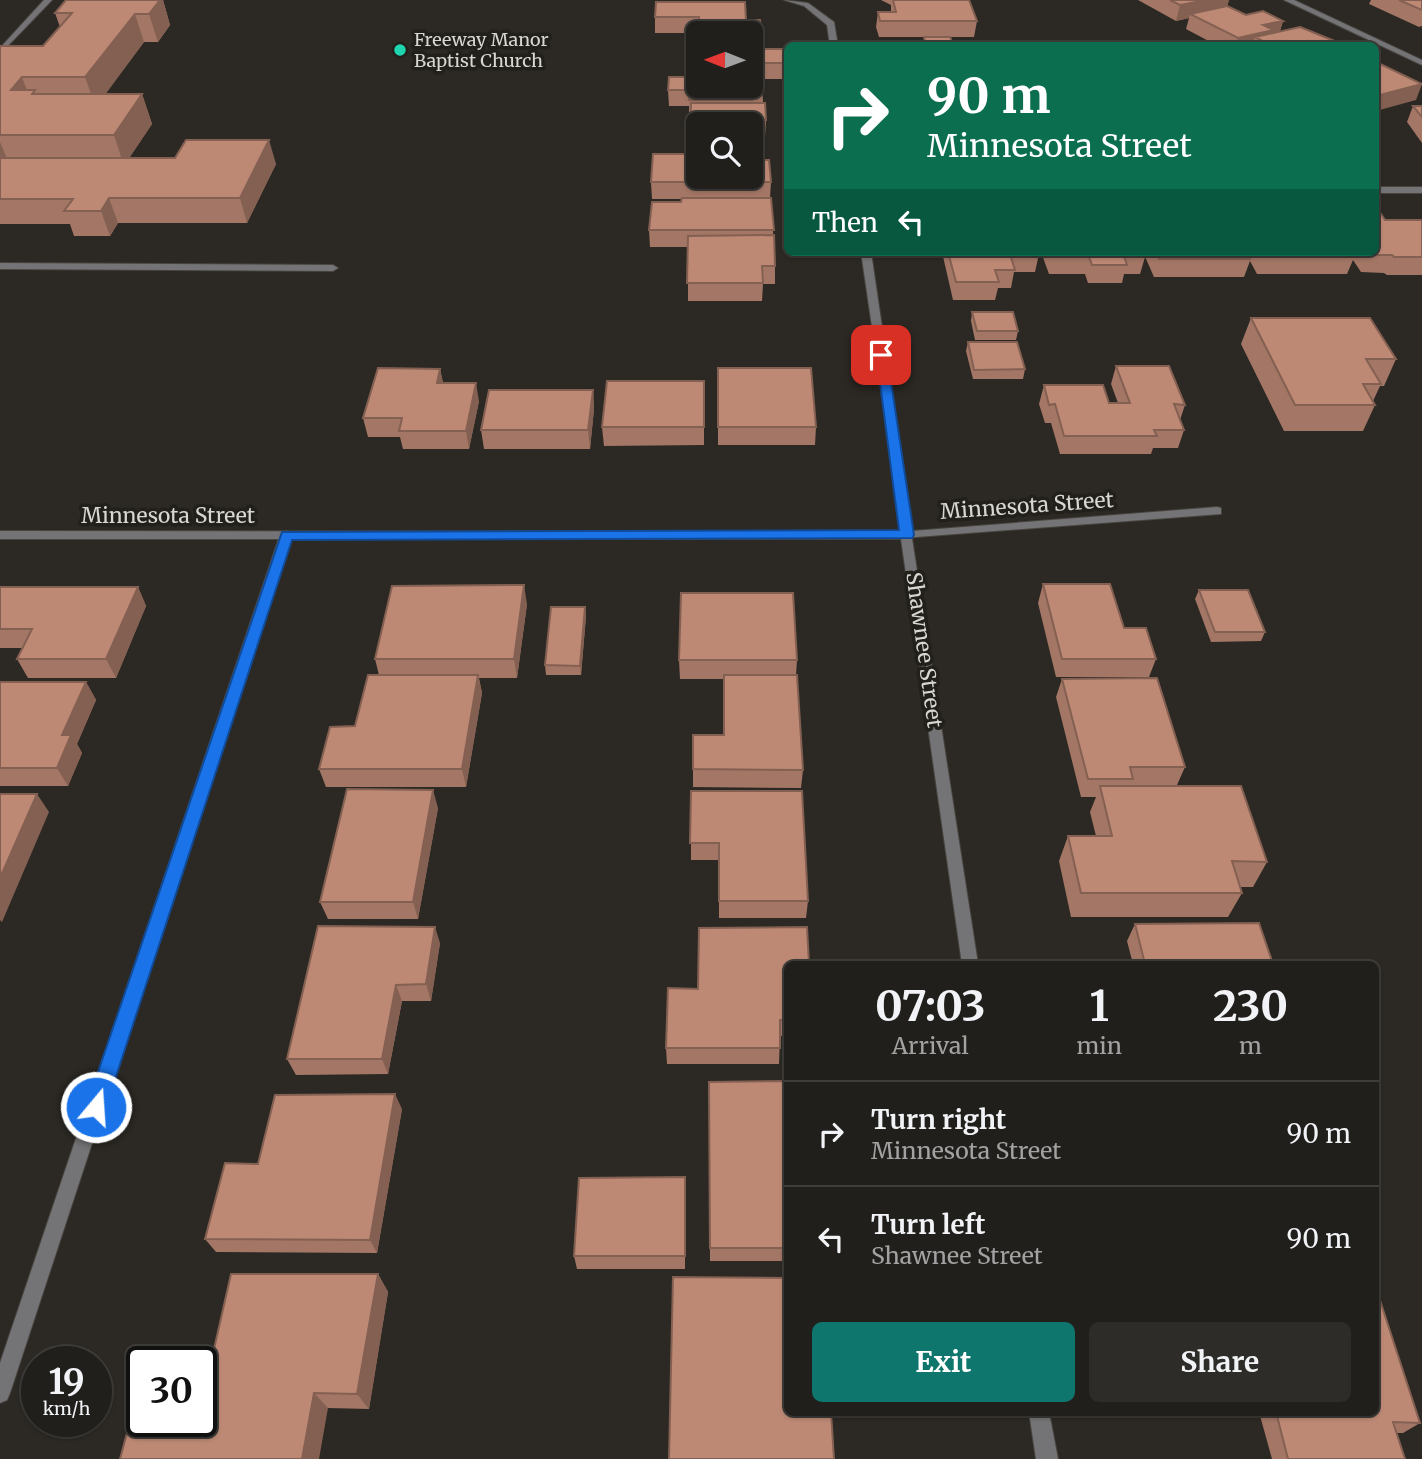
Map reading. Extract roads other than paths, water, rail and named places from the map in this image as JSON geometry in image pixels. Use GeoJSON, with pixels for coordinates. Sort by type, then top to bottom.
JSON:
{"type":"FeatureCollection","features":[{"type":"Feature","properties":{"kind":"street"},"geometry":{"type":"LineString","coordinates":[[0,52],[48,0]]}},
{"type":"Feature","properties":{"kind":"street"},"geometry":{"type":"LineString","coordinates":[[787,0],[806,4],[831,24],[833,42]]}},
{"type":"Feature","properties":{"kind":"street"},"geometry":{"type":"LineString","coordinates":[[1288,0],[1377,42]]}},
{"type":"Feature","properties":{"kind":"street"},"geometry":{"type":"LineString","coordinates":[[1379,43],[1422,63]]}},
{"type":"Feature","properties":{"kind":"street"},"geometry":{"type":"LineString","coordinates":[[1379,190],[1422,190]]}},
{"type":"Feature","properties":{"kind":"street","name":"Shawnee Street"},"geometry":{"type":"LineString","coordinates":[[867,256],[970,961]]}},
{"type":"Feature","properties":{"kind":"street"},"geometry":{"type":"LineString","coordinates":[[0,266],[333,268]]}},
{"type":"Feature","properties":{"kind":"street","name":"Minnesota Street"},"geometry":{"type":"LineString","coordinates":[[0,535],[907,535],[1217,511]]}},
{"type":"Feature","properties":{"kind":"street"},"geometry":{"type":"LineString","coordinates":[[0,1393],[286,535]]}},
{"type":"Feature","properties":{"kind":"street"},"geometry":{"type":"LineString","coordinates":[[1041,1416],[1047,1459]]}},
{"type":"Feature","properties":{"kind":"place","name":"Freeway Manor Baptist Church"},"geometry":{"type":"Point","coordinates":[400,50]}}]}
